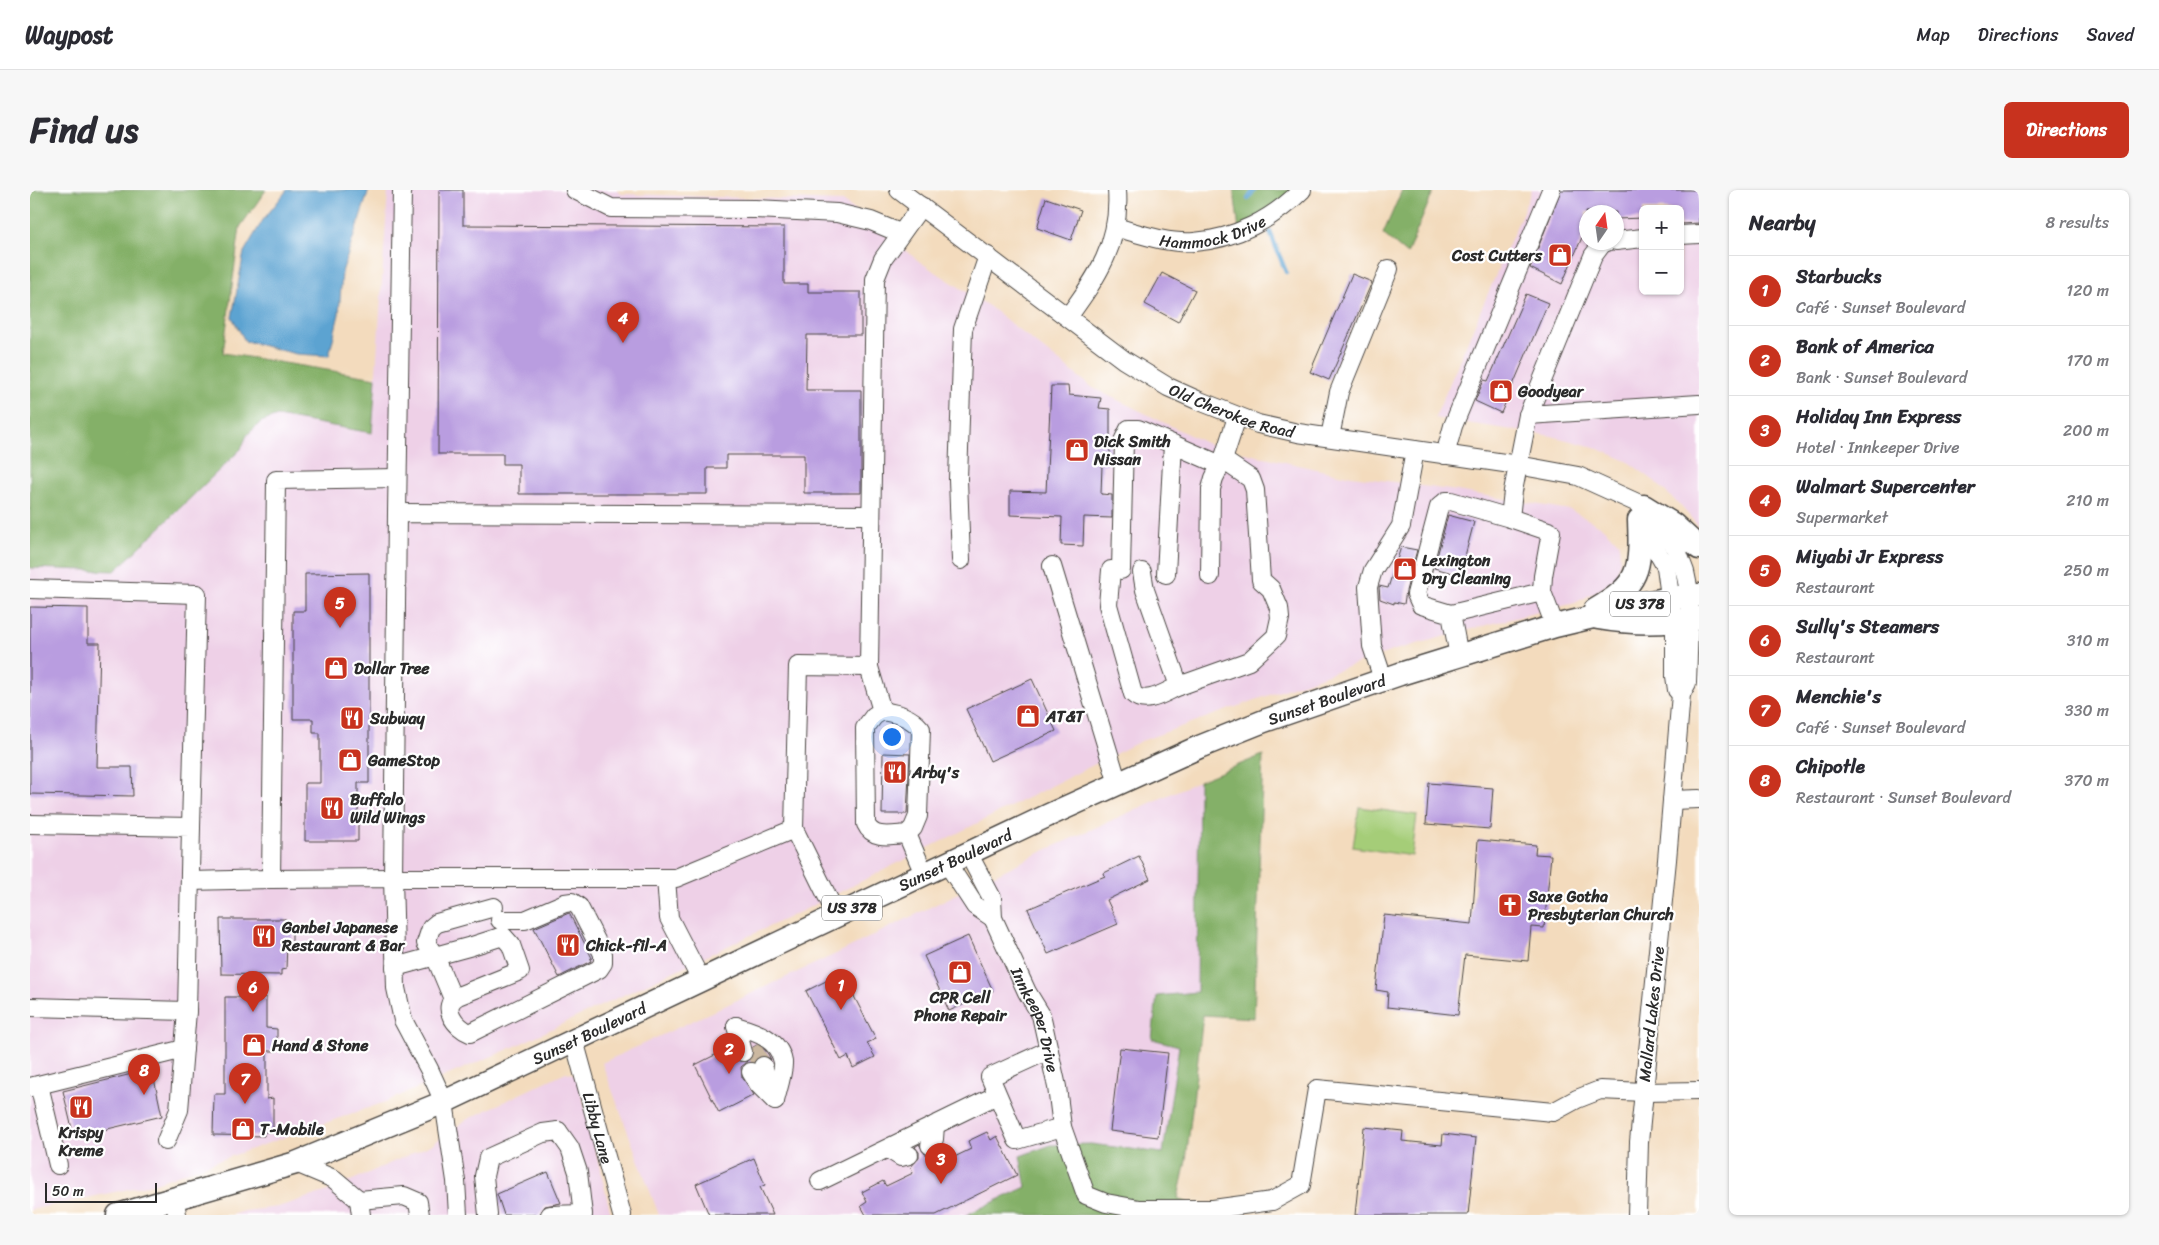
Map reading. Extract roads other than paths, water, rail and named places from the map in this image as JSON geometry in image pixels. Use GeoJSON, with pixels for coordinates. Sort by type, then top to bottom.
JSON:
{"type":"FeatureCollection","features":[{"type":"Feature","properties":{"kind":"main road"},"geometry":{"type":"LineString","coordinates":[[1575,621],[1609,602],[1628,585],[1636,573],[1642,513],[1673,524],[1699,548]]}},
{"type":"Feature","properties":{"kind":"main road","name":"Sunset Boulevard"},"geometry":{"type":"LineString","coordinates":[[118,1215],[176,1207],[296,1163],[444,1102],[946,863],[1199,747],[1254,725],[1383,679],[1575,621],[1619,608],[1686,596]]}},
{"type":"Feature","properties":{"kind":"main road"},"geometry":{"type":"LineString","coordinates":[[1575,621],[1623,622],[1686,619]]}},
{"type":"Feature","properties":{"kind":"street"},"geometry":{"type":"LineString","coordinates":[[402,190],[393,878],[396,988],[403,1020],[429,1068],[444,1102],[456,1181],[458,1215]]}},
{"type":"Feature","properties":{"kind":"street"},"geometry":{"type":"LineString","coordinates":[[575,190],[611,208],[755,209],[837,213],[871,221],[900,233]]}},
{"type":"Feature","properties":{"kind":"street","name":"Old Cherokee Road"},"geometry":{"type":"LineString","coordinates":[[899,190],[1124,360],[1146,374],[1197,400],[1237,417],[1298,434],[1518,465],[1578,476],[1596,482],[1623,497],[1642,513],[1666,567],[1686,596]]}},
{"type":"Feature","properties":{"kind":"street"},"geometry":{"type":"LineString","coordinates":[[1068,317],[1100,270],[1107,256],[1115,227],[1117,190]]}},
{"type":"Feature","properties":{"kind":"street","name":"Hammock Drive"},"geometry":{"type":"LineString","coordinates":[[1115,227],[1159,239],[1193,242],[1228,235],[1258,224],[1286,206],[1302,190]]}},
{"type":"Feature","properties":{"kind":"street"},"geometry":{"type":"LineString","coordinates":[[1446,455],[1453,426],[1551,190]]}},
{"type":"Feature","properties":{"kind":"street"},"geometry":{"type":"LineString","coordinates":[[882,711],[869,667],[875,279],[883,259],[921,206]]}},
{"type":"Feature","properties":{"kind":"street"},"geometry":{"type":"LineString","coordinates":[[1684,235],[1699,234]]}},
{"type":"Feature","properties":{"kind":"street"},"geometry":{"type":"LineString","coordinates":[[1624,239],[1639,238]]}},
{"type":"Feature","properties":{"kind":"street"},"geometry":{"type":"LineString","coordinates":[[1510,518],[1528,415],[1593,256],[1598,250]]}},
{"type":"Feature","properties":{"kind":"street"},"geometry":{"type":"LineString","coordinates":[[962,560],[958,478],[963,329],[988,256]]}},
{"type":"Feature","properties":{"kind":"street"},"geometry":{"type":"LineString","coordinates":[[1330,438],[1339,392],[1389,269]]}},
{"type":"Feature","properties":{"kind":"street"},"geometry":{"type":"LineString","coordinates":[[1528,415],[1699,404]]}},
{"type":"Feature","properties":{"kind":"street"},"geometry":{"type":"LineString","coordinates":[[1210,576],[1211,489],[1237,417]]}},
{"type":"Feature","properties":{"kind":"street"},"geometry":{"type":"LineString","coordinates":[[1129,429],[1138,429],[1216,463],[1223,460],[1250,479],[1255,490],[1261,580],[1271,589],[1279,608],[1279,627],[1276,636],[1249,661],[1142,700],[1133,694],[1108,605],[1116,570],[1124,439],[1129,429]]}},
{"type":"Feature","properties":{"kind":"street"},"geometry":{"type":"LineString","coordinates":[[1166,574],[1172,444]]}},
{"type":"Feature","properties":{"kind":"street"},"geometry":{"type":"LineString","coordinates":[[1383,679],[1372,646],[1368,587],[1373,570],[1401,526],[1415,450]]}},
{"type":"Feature","properties":{"kind":"street"},"geometry":{"type":"LineString","coordinates":[[271,879],[276,480],[397,478]]}},
{"type":"Feature","properties":{"kind":"street"},"geometry":{"type":"LineString","coordinates":[[1446,501],[1451,501],[1551,532],[1542,592],[1451,614],[1422,605],[1416,594],[1439,506],[1446,501]]}},
{"type":"Feature","properties":{"kind":"street"},"geometry":{"type":"LineString","coordinates":[[397,513],[871,515]]}},
{"type":"Feature","properties":{"kind":"street"},"geometry":{"type":"LineString","coordinates":[[1052,566],[1118,784]]}},
{"type":"Feature","properties":{"kind":"street"},"geometry":{"type":"LineString","coordinates":[[1142,572],[1145,590],[1179,686]]}},
{"type":"Feature","properties":{"kind":"street"},"geometry":{"type":"LineString","coordinates":[[30,589],[197,594],[187,1011],[179,1110],[166,1141]]}},
{"type":"Feature","properties":{"kind":"street"},"geometry":{"type":"LineString","coordinates":[[1542,592],[1575,621]]}},
{"type":"Feature","properties":{"kind":"street","name":"Mallard Lakes Drive"},"geometry":{"type":"LineString","coordinates":[[1637,1215],[1639,1142],[1681,694],[1677,690],[1675,676],[1674,634],[1686,619],[1686,596]]}},
{"type":"Feature","properties":{"kind":"street"},"geometry":{"type":"LineString","coordinates":[[1451,614],[1459,656]]}},
{"type":"Feature","properties":{"kind":"street"},"geometry":{"type":"LineString","coordinates":[[837,916],[794,829],[798,666],[869,667]]}},
{"type":"Feature","properties":{"kind":"street"},"geometry":{"type":"LineString","coordinates":[[882,711],[906,716],[921,729],[918,816],[913,828],[907,834],[877,835],[869,830],[866,824],[865,728],[874,716],[882,711]]}},
{"type":"Feature","properties":{"kind":"street"},"geometry":{"type":"LineString","coordinates":[[1672,800],[1699,799]]}},
{"type":"Feature","properties":{"kind":"street"},"geometry":{"type":"LineString","coordinates":[[30,824],[191,827]]}},
{"type":"Feature","properties":{"kind":"street"},"geometry":{"type":"LineString","coordinates":[[190,881],[393,878],[676,878],[794,829]]}},
{"type":"Feature","properties":{"kind":"street"},"geometry":{"type":"LineString","coordinates":[[907,834],[924,874]]}},
{"type":"Feature","properties":{"kind":"street","name":"Innkeeper Drive"},"geometry":{"type":"LineString","coordinates":[[968,853],[992,898],[993,918],[1027,992],[1041,1015],[1057,1087],[1062,1127],[1086,1195],[1106,1202],[1139,1209],[1213,1209],[1272,1201],[1302,1185],[1317,1089],[1553,1112],[1577,1099],[1600,1090],[1644,1092]]}},
{"type":"Feature","properties":{"kind":"street","name":"Innkeeper Drive"},"geometry":{"type":"LineString","coordinates":[[946,863],[975,906],[993,918]]}},
{"type":"Feature","properties":{"kind":"street"},"geometry":{"type":"LineString","coordinates":[[451,1006],[520,972],[511,945],[499,921],[501,878]]}},
{"type":"Feature","properties":{"kind":"street"},"geometry":{"type":"LineString","coordinates":[[666,878],[670,918],[701,980]]}},
{"type":"Feature","properties":{"kind":"street"},"geometry":{"type":"LineString","coordinates":[[572,902],[578,906],[583,914],[603,954],[603,963],[599,969],[470,1033],[462,1030],[451,1006],[435,956],[426,943],[431,928],[437,923],[525,920],[565,903],[572,902]]}},
{"type":"Feature","properties":{"kind":"street"},"geometry":{"type":"LineString","coordinates":[[395,967],[435,956],[499,921]]}},
{"type":"Feature","properties":{"kind":"street"},"geometry":{"type":"LineString","coordinates":[[30,1007],[187,1011]]}},
{"type":"Feature","properties":{"kind":"street"},"geometry":{"type":"LineString","coordinates":[[750,1049],[736,1026],[760,1034],[774,1043],[783,1063],[775,1101],[761,1067]]}},
{"type":"Feature","properties":{"kind":"street","name":"Libby Lane"},"geometry":{"type":"LineString","coordinates":[[574,1040],[622,1215]]}},
{"type":"Feature","properties":{"kind":"street"},"geometry":{"type":"LineString","coordinates":[[58,1165],[34,1086],[184,1049]]}},
{"type":"Feature","properties":{"kind":"street"},"geometry":{"type":"LineString","coordinates":[[1048,1050],[990,1077],[1017,1140],[1062,1127]]}},
{"type":"Feature","properties":{"kind":"street"},"geometry":{"type":"LineString","coordinates":[[1644,1092],[1699,1091]]}},
{"type":"Feature","properties":{"kind":"street"},"geometry":{"type":"LineString","coordinates":[[820,1181],[997,1095]]}},
{"type":"Feature","properties":{"kind":"street"},"geometry":{"type":"LineString","coordinates":[[930,1145],[934,1139],[935,1125]]}},
{"type":"Feature","properties":{"kind":"street"},"geometry":{"type":"LineString","coordinates":[[488,1215],[484,1176],[488,1158],[543,1133],[558,1131],[570,1148],[578,1172],[582,1215],[550,1215]]}},
{"type":"Feature","properties":{"kind":"street"},"geometry":{"type":"LineString","coordinates":[[888,1148],[901,1157],[909,1155]]}},
{"type":"Feature","properties":{"kind":"street"},"geometry":{"type":"LineString","coordinates":[[296,1163],[334,1179],[360,1207],[404,1196],[418,1202],[420,1215]]}},
{"type":"Feature","properties":{"kind":"water"},"geometry":{"type":"Polygon","coordinates":[[[287,190],[369,190],[342,272],[339,314],[329,356],[296,354],[245,341],[232,317],[244,252],[263,220],[287,190]]]}},
{"type":"Feature","properties":{"kind":"waterway"},"geometry":{"type":"LineString","coordinates":[[1248,199],[1254,190]]}},
{"type":"Feature","properties":{"kind":"waterway"},"geometry":{"type":"LineString","coordinates":[[1270,232],[1286,272]]}},
{"type":"Feature","properties":{"kind":"tunnel"},"geometry":{"type":"LineString","coordinates":[[752,1048],[763,1066]]}},
{"type":"Feature","properties":{"kind":"place","name":"Cost Cutters"},"geometry":{"type":"Point","coordinates":[1560,255]}},
{"type":"Feature","properties":{"kind":"place","name":"Walmart Supercenter"},"geometry":{"type":"Point","coordinates":[623,343]}},
{"type":"Feature","properties":{"kind":"place","name":"Goodyear"},"geometry":{"type":"Point","coordinates":[1501,391]}},
{"type":"Feature","properties":{"kind":"place","name":"Dick Smith Nissan"},"geometry":{"type":"Point","coordinates":[1077,450]}},
{"type":"Feature","properties":{"kind":"place","name":"Lexington Dry Cleaning"},"geometry":{"type":"Point","coordinates":[1405,569]}},
{"type":"Feature","properties":{"kind":"place","name":"Miyabi Jr Express"},"geometry":{"type":"Point","coordinates":[340,628]}},
{"type":"Feature","properties":{"kind":"place","name":"Dollar Tree"},"geometry":{"type":"Point","coordinates":[336,668]}},
{"type":"Feature","properties":{"kind":"place","name":"AT&T"},"geometry":{"type":"Point","coordinates":[1028,716]}},
{"type":"Feature","properties":{"kind":"place","name":"Subway"},"geometry":{"type":"Point","coordinates":[352,718]}},
{"type":"Feature","properties":{"kind":"place","name":"GameStop"},"geometry":{"type":"Point","coordinates":[350,760]}},
{"type":"Feature","properties":{"kind":"place","name":"Arby's"},"geometry":{"type":"Point","coordinates":[895,772]}},
{"type":"Feature","properties":{"kind":"place","name":"Buffalo Wild Wings"},"geometry":{"type":"Point","coordinates":[332,808]}},
{"type":"Feature","properties":{"kind":"place","name":"Saxe Gotha Presbyterian Church"},"geometry":{"type":"Point","coordinates":[1510,905]}},
{"type":"Feature","properties":{"kind":"place","name":"Ganbei Japanese Restaurant & Bar"},"geometry":{"type":"Point","coordinates":[264,936]}},
{"type":"Feature","properties":{"kind":"place","name":"Chick-fil-A"},"geometry":{"type":"Point","coordinates":[568,945]}},
{"type":"Feature","properties":{"kind":"place","name":"CPR Cell Phone Repair"},"geometry":{"type":"Point","coordinates":[960,972]}},
{"type":"Feature","properties":{"kind":"place","name":"Starbucks"},"geometry":{"type":"Point","coordinates":[841,1010]}},
{"type":"Feature","properties":{"kind":"place","name":"Sully's Steamers"},"geometry":{"type":"Point","coordinates":[253,1012]}},
{"type":"Feature","properties":{"kind":"place","name":"Hand & Stone"},"geometry":{"type":"Point","coordinates":[254,1045]}},
{"type":"Feature","properties":{"kind":"place","name":"Bank of America"},"geometry":{"type":"Point","coordinates":[729,1074]}},
{"type":"Feature","properties":{"kind":"place","name":"Chipotle"},"geometry":{"type":"Point","coordinates":[144,1095]}},
{"type":"Feature","properties":{"kind":"place","name":"Menchie's"},"geometry":{"type":"Point","coordinates":[245,1104]}},
{"type":"Feature","properties":{"kind":"place","name":"Krispy Kreme"},"geometry":{"type":"Point","coordinates":[81,1107]}},
{"type":"Feature","properties":{"kind":"place","name":"T-Mobile"},"geometry":{"type":"Point","coordinates":[243,1129]}},
{"type":"Feature","properties":{"kind":"place","name":"Holiday Inn Express"},"geometry":{"type":"Point","coordinates":[941,1184]}}]}
